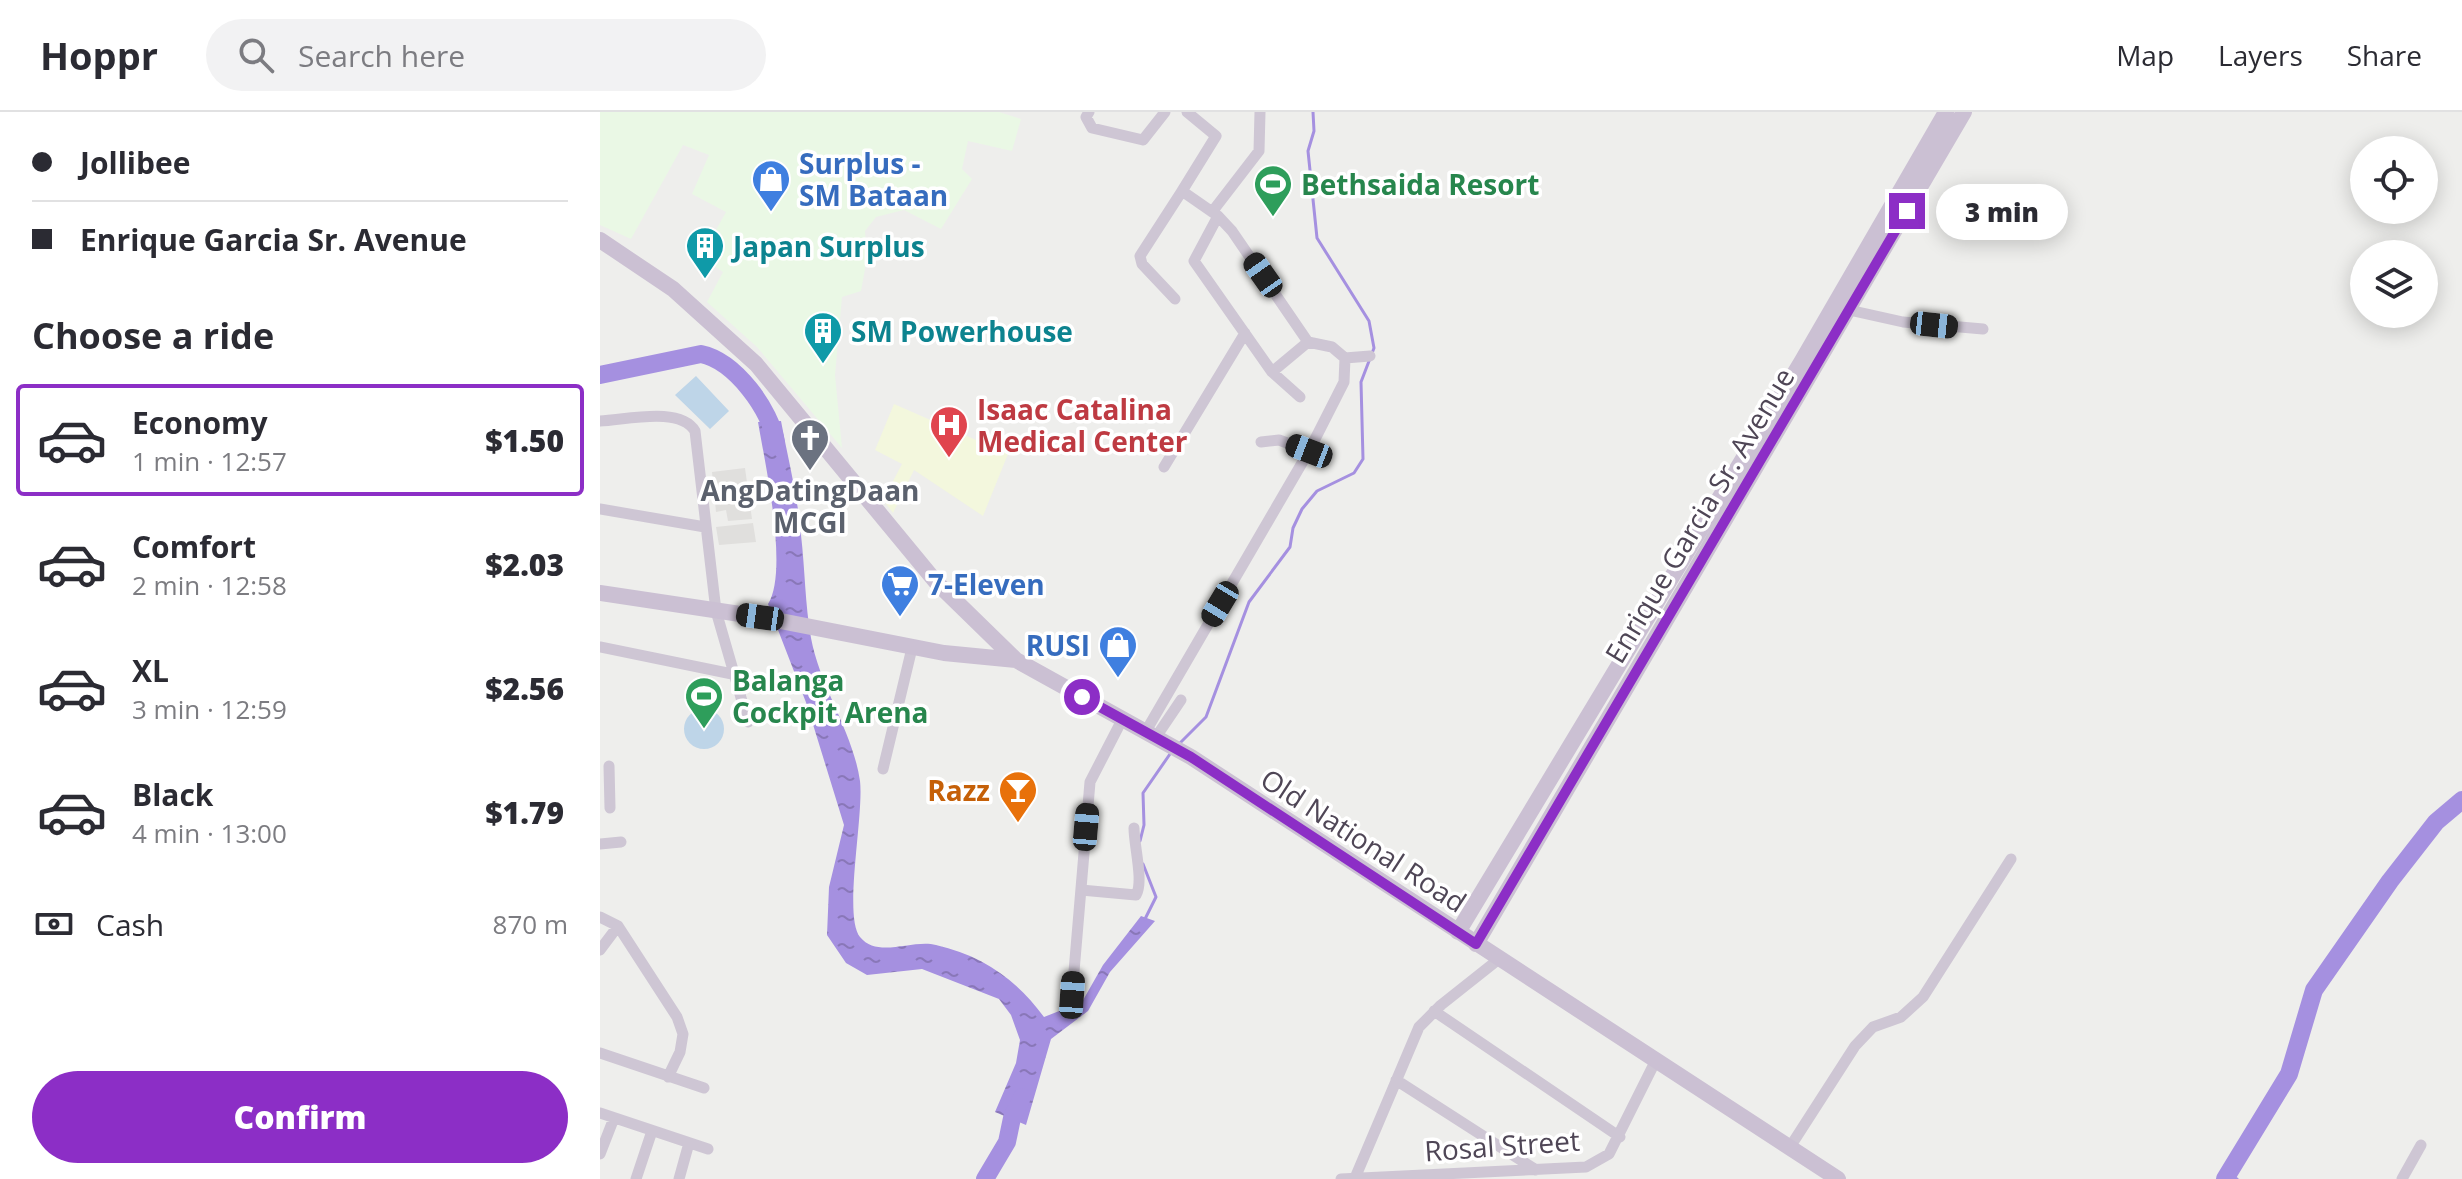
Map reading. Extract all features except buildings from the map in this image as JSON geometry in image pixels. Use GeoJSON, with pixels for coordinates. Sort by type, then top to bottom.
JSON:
{"type":"FeatureCollection","features":[{"type":"Feature","properties":{"kind":"main road","name":"Enrique Garcia Sr. Avenue"},"geometry":{"type":"LineString","coordinates":[[1476,944],[1809,365],[1946,112]]}},
{"type":"Feature","properties":{"kind":"main road","name":"Enrique Garcia Sr. Avenue"},"geometry":{"type":"LineString","coordinates":[[1458,932],[1809,365],[1849,310],[1964,112]]}},
{"type":"Feature","properties":{"kind":"main road"},"geometry":{"type":"LineString","coordinates":[[600,240],[673,289],[756,364],[936,582],[1016,660]]}},
{"type":"Feature","properties":{"kind":"main road"},"geometry":{"type":"LineString","coordinates":[[600,593],[760,617],[912,648],[1016,660]]}},
{"type":"Feature","properties":{"kind":"main road","name":"Old National Road"},"geometry":{"type":"LineString","coordinates":[[1016,660],[1162,740],[1790,1147],[1829,1176]]}},
{"type":"Feature","properties":{"kind":"street"},"geometry":{"type":"LineString","coordinates":[[1089,112],[1086,117],[1092,128],[1143,140],[1165,112]]}},
{"type":"Feature","properties":{"kind":"street"},"geometry":{"type":"LineString","coordinates":[[1175,299],[1142,264],[1140,256],[1216,136],[1187,112]]}},
{"type":"Feature","properties":{"kind":"street"},"geometry":{"type":"LineString","coordinates":[[1260,112],[1259,151],[1215,214],[1194,261],[1272,372],[1300,397]]}},
{"type":"Feature","properties":{"kind":"street"},"geometry":{"type":"LineString","coordinates":[[1182,191],[1215,214],[1308,342],[1332,347],[1345,358],[1370,356]]}},
{"type":"Feature","properties":{"kind":"street"},"geometry":{"type":"LineString","coordinates":[[1849,310],[1903,322],[1983,329]]}},
{"type":"Feature","properties":{"kind":"street"},"geometry":{"type":"LineString","coordinates":[[1164,467],[1245,333]]}},
{"type":"Feature","properties":{"kind":"street"},"geometry":{"type":"LineString","coordinates":[[1272,372],[1308,342]]}},
{"type":"Feature","properties":{"kind":"street"},"geometry":{"type":"LineString","coordinates":[[1162,740],[1344,382],[1345,358]]}},
{"type":"Feature","properties":{"kind":"street"},"geometry":{"type":"LineString","coordinates":[[600,421],[679,417],[690,423],[695,431],[716,611],[737,675],[748,722]]}},
{"type":"Feature","properties":{"kind":"street"},"geometry":{"type":"LineString","coordinates":[[1261,442],[1279,440],[1309,451]]}},
{"type":"Feature","properties":{"kind":"street"},"geometry":{"type":"LineString","coordinates":[[600,509],[705,527]]}},
{"type":"Feature","properties":{"kind":"street"},"geometry":{"type":"LineString","coordinates":[[600,647],[737,675]]}},
{"type":"Feature","properties":{"kind":"street"},"geometry":{"type":"LineString","coordinates":[[883,769],[912,648]]}},
{"type":"Feature","properties":{"kind":"street"},"geometry":{"type":"LineString","coordinates":[[1162,740],[1181,700]]}},
{"type":"Feature","properties":{"kind":"street"},"geometry":{"type":"LineString","coordinates":[[1072,995],[1090,782],[1123,718]]}},
{"type":"Feature","properties":{"kind":"street"},"geometry":{"type":"LineString","coordinates":[[609,766],[605,790],[610,808]]}},
{"type":"Feature","properties":{"kind":"street"},"geometry":{"type":"LineString","coordinates":[[1081,890],[1129,896],[1139,892],[1134,828]]}},
{"type":"Feature","properties":{"kind":"street"},"geometry":{"type":"LineString","coordinates":[[600,844],[621,842]]}},
{"type":"Feature","properties":{"kind":"street"},"geometry":{"type":"LineString","coordinates":[[1790,1147],[1855,1046],[1873,1027],[1901,1017],[1923,997],[2011,859]]}},
{"type":"Feature","properties":{"kind":"street"},"geometry":{"type":"LineString","coordinates":[[600,917],[618,926],[677,1017],[683,1034],[680,1052],[668,1077]]}},
{"type":"Feature","properties":{"kind":"street"},"geometry":{"type":"LineString","coordinates":[[600,950],[618,926]]}},
{"type":"Feature","properties":{"kind":"street"},"geometry":{"type":"LineString","coordinates":[[1355,1178],[1413,1037],[1434,1011],[1499,959]]}},
{"type":"Feature","properties":{"kind":"street"},"geometry":{"type":"LineString","coordinates":[[1434,1011],[1620,1137]]}},
{"type":"Feature","properties":{"kind":"street"},"geometry":{"type":"LineString","coordinates":[[600,1053],[704,1088]]}},
{"type":"Feature","properties":{"kind":"street","name":"Rosal Street"},"geometry":{"type":"LineString","coordinates":[[1341,1179],[1586,1167],[1609,1154],[1655,1062]]}},
{"type":"Feature","properties":{"kind":"street"},"geometry":{"type":"LineString","coordinates":[[1396,1080],[1536,1170]]}},
{"type":"Feature","properties":{"kind":"street"},"geometry":{"type":"LineString","coordinates":[[600,1113],[708,1149]]}},
{"type":"Feature","properties":{"kind":"street"},"geometry":{"type":"LineString","coordinates":[[600,1154],[614,1118]]}},
{"type":"Feature","properties":{"kind":"street"},"geometry":{"type":"LineString","coordinates":[[636,1179],[652,1131]]}},
{"type":"Feature","properties":{"kind":"street"},"geometry":{"type":"LineString","coordinates":[[679,1179],[689,1143]]}},
{"type":"Feature","properties":{"kind":"street"},"geometry":{"type":"LineString","coordinates":[[2402,1179],[2421,1145]]}},
{"type":"Feature","properties":{"kind":"shaded area"},"geometry":{"type":"Polygon","coordinates":[[[600,112],[999,112],[1021,119],[1012,151],[968,141],[962,169],[972,179],[941,229],[904,210],[876,217],[865,231],[867,258],[861,291],[842,297],[835,375],[842,448],[757,347],[707,302],[723,272],[701,257],[726,212],[692,194],[709,155],[683,145],[631,239],[600,225],[600,112]]]}},
{"type":"Feature","properties":{"kind":"shaded area"},"geometry":{"type":"Polygon","coordinates":[[[696,376],[729,411],[710,429],[675,395],[696,376]]]}},
{"type":"Feature","properties":{"kind":"shaded area","name":"Isaac Catalina Medical Center"},"geometry":{"type":"Polygon","coordinates":[[[894,404],[1008,454],[983,516],[914,470],[893,513],[883,500],[902,464],[875,450],[894,404]]]}},
{"type":"Feature","properties":{"kind":"shaded area"},"geometry":{"type":"Polygon","coordinates":[[[745,468],[752,519],[728,521],[726,510],[716,512],[712,472],[745,468]]]}},
{"type":"Feature","properties":{"kind":"shaded area"},"geometry":{"type":"Polygon","coordinates":[[[753,523],[756,542],[719,545],[716,527],[753,523]]]}},
{"type":"Feature","properties":{"kind":"shaded area","name":"Balanga Cockpit Arena"},"geometry":{"type":"Polygon","coordinates":[[[704,709],[718,715],[724,729],[718,743],[704,749],[690,743],[684,729],[690,715],[704,709]]]}},
{"type":"Feature","properties":{"kind":"water"},"geometry":{"type":"Polygon","coordinates":[[[781,421],[800,521],[811,638],[821,674],[851,745],[860,781],[853,909],[860,937],[876,947],[927,944],[969,956],[1010,980],[1044,1017],[1082,1002],[1103,965],[1141,916],[1155,921],[1110,972],[1088,1011],[1051,1039],[1026,1125],[995,1112],[1016,1063],[1020,1040],[1011,1015],[999,999],[922,969],[867,975],[846,963],[827,935],[829,887],[844,825],[807,705],[768,604],[774,588],[776,543],[758,422],[781,421]]]}},
{"type":"Feature","properties":{"kind":"waterway"},"geometry":{"type":"LineString","coordinates":[[1178,745],[1206,717],[1249,602],[1290,547],[1293,528],[1302,509],[1317,491],[1354,473],[1363,459],[1361,382],[1374,348],[1369,321],[1317,238],[1308,151],[1314,131],[1313,112]]}},
{"type":"Feature","properties":{"kind":"waterway"},"geometry":{"type":"LineString","coordinates":[[600,375],[701,354],[714,358],[738,377],[759,402],[776,443]]}},
{"type":"Feature","properties":{"kind":"waterway"},"geometry":{"type":"LineString","coordinates":[[1140,841],[1144,825],[1143,793],[1170,754]]}},
{"type":"Feature","properties":{"kind":"waterway"},"geometry":{"type":"LineString","coordinates":[[2225,1179],[2289,1074],[2314,990],[2390,881],[2436,822],[2462,800]]}},
{"type":"Feature","properties":{"kind":"waterway"},"geometry":{"type":"LineString","coordinates":[[1143,864],[1156,897],[1145,919]]}},
{"type":"Feature","properties":{"kind":"waterway"},"geometry":{"type":"LineString","coordinates":[[985,1179],[1007,1142],[1012,1118],[1022,1097]]}},
{"type":"Feature","properties":{"kind":"waterway"},"geometry":{"type":"LineString","coordinates":[[2228,1174],[2237,1179]]}},
{"type":"Feature","properties":{"kind":"place","name":"Surplus - SM Bataan"},"geometry":{"type":"Point","coordinates":[771,213]}},
{"type":"Feature","properties":{"kind":"place","name":"Bethsaida Resort"},"geometry":{"type":"Point","coordinates":[1273,218]}},
{"type":"Feature","properties":{"kind":"place","name":"Japan Surplus"},"geometry":{"type":"Point","coordinates":[705,280]}},
{"type":"Feature","properties":{"kind":"place","name":"SM Powerhouse"},"geometry":{"type":"Point","coordinates":[823,365]}},
{"type":"Feature","properties":{"kind":"place","name":"Isaac Catalina Medical Center"},"geometry":{"type":"Point","coordinates":[949,459]}},
{"type":"Feature","properties":{"kind":"place","name":"AngDatingDaan MCGI"},"geometry":{"type":"Point","coordinates":[810,472]}},
{"type":"Feature","properties":{"kind":"place","name":"7-Eleven"},"geometry":{"type":"Point","coordinates":[900,618]}},
{"type":"Feature","properties":{"kind":"place","name":"RUSI"},"geometry":{"type":"Point","coordinates":[1118,679]}},
{"type":"Feature","properties":{"kind":"place","name":"Balanga Cockpit Arena"},"geometry":{"type":"Point","coordinates":[704,730]}},
{"type":"Feature","properties":{"kind":"place","name":"Razz"},"geometry":{"type":"Point","coordinates":[1018,824]}},
{"type":"Feature","properties":{"kind":"route"},"geometry":{"type":"LineString","coordinates":[[1082,697],[1191,757],[1476,944],[1907,211]]}}]}
